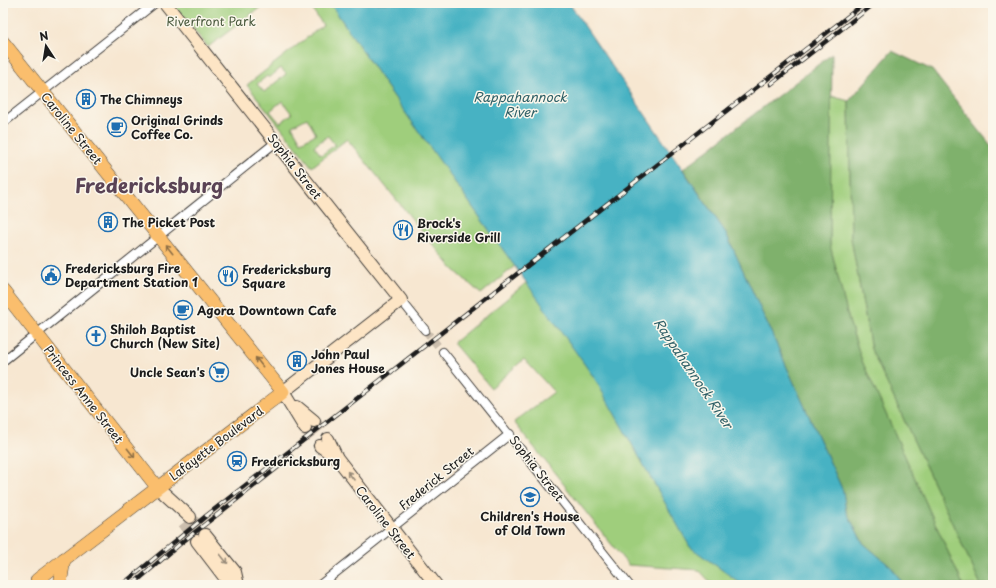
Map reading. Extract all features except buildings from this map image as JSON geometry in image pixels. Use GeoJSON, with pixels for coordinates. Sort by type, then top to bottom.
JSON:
{"type":"FeatureCollection","features":[{"type":"Feature","properties":{"kind":"main road","name":"Sophia Street"},"geometry":{"type":"LineString","coordinates":[[164,3],[401,300]]}},
{"type":"Feature","properties":{"kind":"main road","name":"Caroline Street"},"geometry":{"type":"LineString","coordinates":[[3,42],[309,424]]}},
{"type":"Feature","properties":{"kind":"main road","name":"Princess Anne Street"},"geometry":{"type":"LineString","coordinates":[[3,291],[162,491],[187,520]]}},
{"type":"Feature","properties":{"kind":"main road","name":"Lafayette Boulevard"},"geometry":{"type":"LineString","coordinates":[[36,583],[64,559],[162,491],[287,396],[401,300]]}},
{"type":"Feature","properties":{"kind":"main road","name":"Caroline Street"},"geometry":{"type":"LineString","coordinates":[[324,442],[436,585]]}},
{"type":"Feature","properties":{"kind":"main road"},"geometry":{"type":"LineString","coordinates":[[201,538],[235,572],[237,585]]}},
{"type":"Feature","properties":{"kind":"main road"},"geometry":{"type":"LineString","coordinates":[[60,585],[64,559]]}},
{"type":"Feature","properties":{"kind":"street"},"geometry":{"type":"LineString","coordinates":[[3,124],[155,3]]}},
{"type":"Feature","properties":{"kind":"street"},"geometry":{"type":"LineString","coordinates":[[3,361],[276,142]]}},
{"type":"Feature","properties":{"kind":"street","name":"Sophia Street"},"geometry":{"type":"LineString","coordinates":[[401,300],[425,330]]}},
{"type":"Feature","properties":{"kind":"street","name":"Sophia Street"},"geometry":{"type":"LineString","coordinates":[[443,352],[510,434],[629,585]]}},
{"type":"Feature","properties":{"kind":"street","name":"Frederick Street"},"geometry":{"type":"LineString","coordinates":[[320,585],[510,434]]}},
{"type":"Feature","properties":{"kind":"green space","name":"Riverfront Park"},"geometry":{"type":"Polygon","coordinates":[[[172,3],[266,3],[208,47],[172,3]]]}},
{"type":"Feature","properties":{"kind":"green space"},"geometry":{"type":"Polygon","coordinates":[[[308,3],[330,3],[385,84],[515,266],[481,294],[452,268],[347,139],[312,167],[247,85],[323,25],[308,3]],[[281,68],[269,78],[267,76],[257,84],[264,92],[286,74],[281,68]],[[282,101],[270,111],[280,123],[292,114],[282,101]],[[307,118],[292,126],[301,142],[316,134],[307,118]],[[328,136],[314,146],[321,155],[335,145],[328,136]]]}},
{"type":"Feature","properties":{"kind":"green space"},"geometry":{"type":"Polygon","coordinates":[[[892,51],[932,70],[993,148],[993,585],[981,585],[871,349],[851,238],[849,101],[892,51]]]}},
{"type":"Feature","properties":{"kind":"green space"},"geometry":{"type":"Polygon","coordinates":[[[832,54],[830,245],[849,321],[862,361],[963,585],[904,585],[891,567],[863,543],[846,511],[843,491],[726,233],[683,169],[832,54]]]}},
{"type":"Feature","properties":{"kind":"green space"},"geometry":{"type":"Polygon","coordinates":[[[831,96],[849,101],[851,238],[871,349],[981,585],[963,585],[862,361],[849,321],[830,245],[831,96]]]}},
{"type":"Feature","properties":{"kind":"green space"},"geometry":{"type":"Polygon","coordinates":[[[527,282],[740,583],[743,585],[713,585],[699,570],[628,565],[514,422],[554,392],[524,359],[491,388],[453,343],[527,282]]]}},
{"type":"Feature","properties":{"kind":"water","name":"Rappahannock River"},"geometry":{"type":"Polygon","coordinates":[[[330,3],[569,3],[726,233],[843,491],[846,511],[863,543],[891,567],[904,585],[743,585],[690,547],[595,379],[385,84],[330,3]]]}},
{"type":"Feature","properties":{"kind":"tunnel"},"geometry":{"type":"LineString","coordinates":[[425,330],[443,352]]}},
{"type":"Feature","properties":{"kind":"tunnel"},"geometry":{"type":"LineString","coordinates":[[314,421],[328,439]]}},
{"type":"Feature","properties":{"kind":"tunnel"},"geometry":{"type":"LineString","coordinates":[[305,428],[320,446]]}},
{"type":"Feature","properties":{"kind":"tunnel"},"geometry":{"type":"LineString","coordinates":[[190,517],[205,535]]}},
{"type":"Feature","properties":{"kind":"tunnel"},"geometry":{"type":"LineString","coordinates":[[183,523],[197,541]]}},
{"type":"Feature","properties":{"kind":"railway"},"geometry":{"type":"LineString","coordinates":[[122,585],[206,516],[865,3]]}},
{"type":"Feature","properties":{"kind":"railway"},"geometry":{"type":"LineString","coordinates":[[771,84],[875,3]]}},
{"type":"Feature","properties":{"kind":"railway"},"geometry":{"type":"LineString","coordinates":[[132,585],[181,543],[291,457]]}},
{"type":"Feature","properties":{"kind":"place","name":"The Chimneys"},"geometry":{"type":"Point","coordinates":[86,99]}},
{"type":"Feature","properties":{"kind":"place","name":"Original Grinds Coffee Co."},"geometry":{"type":"Point","coordinates":[117,127]}},
{"type":"Feature","properties":{"kind":"place","name":"The Picket Post"},"geometry":{"type":"Point","coordinates":[108,222]}},
{"type":"Feature","properties":{"kind":"place","name":"Brock's Riverside Grill"},"geometry":{"type":"Point","coordinates":[403,230]}},
{"type":"Feature","properties":{"kind":"place","name":"Fredericksburg Fire Department Station 1"},"geometry":{"type":"Point","coordinates":[51,275]}},
{"type":"Feature","properties":{"kind":"place","name":"Fredericksburg Square"},"geometry":{"type":"Point","coordinates":[228,276]}},
{"type":"Feature","properties":{"kind":"place","name":"Agora Downtown Cafe"},"geometry":{"type":"Point","coordinates":[183,310]}},
{"type":"Feature","properties":{"kind":"place","name":"Shiloh Baptist Church (New Site)"},"geometry":{"type":"Point","coordinates":[96,336]}},
{"type":"Feature","properties":{"kind":"place","name":"John Paul Jones House"},"geometry":{"type":"Point","coordinates":[297,361]}},
{"type":"Feature","properties":{"kind":"place","name":"Uncle Sean's"},"geometry":{"type":"Point","coordinates":[219,372]}},
{"type":"Feature","properties":{"kind":"place","name":"Fredericksburg"},"geometry":{"type":"Point","coordinates":[237,461]}},
{"type":"Feature","properties":{"kind":"place","name":"Children's House of Old Town"},"geometry":{"type":"Point","coordinates":[530,497]}},
{"type":"Feature","properties":{"kind":"district","name":"Fredericksburg"},"geometry":{"type":"Point","coordinates":[149,185]}}]}
